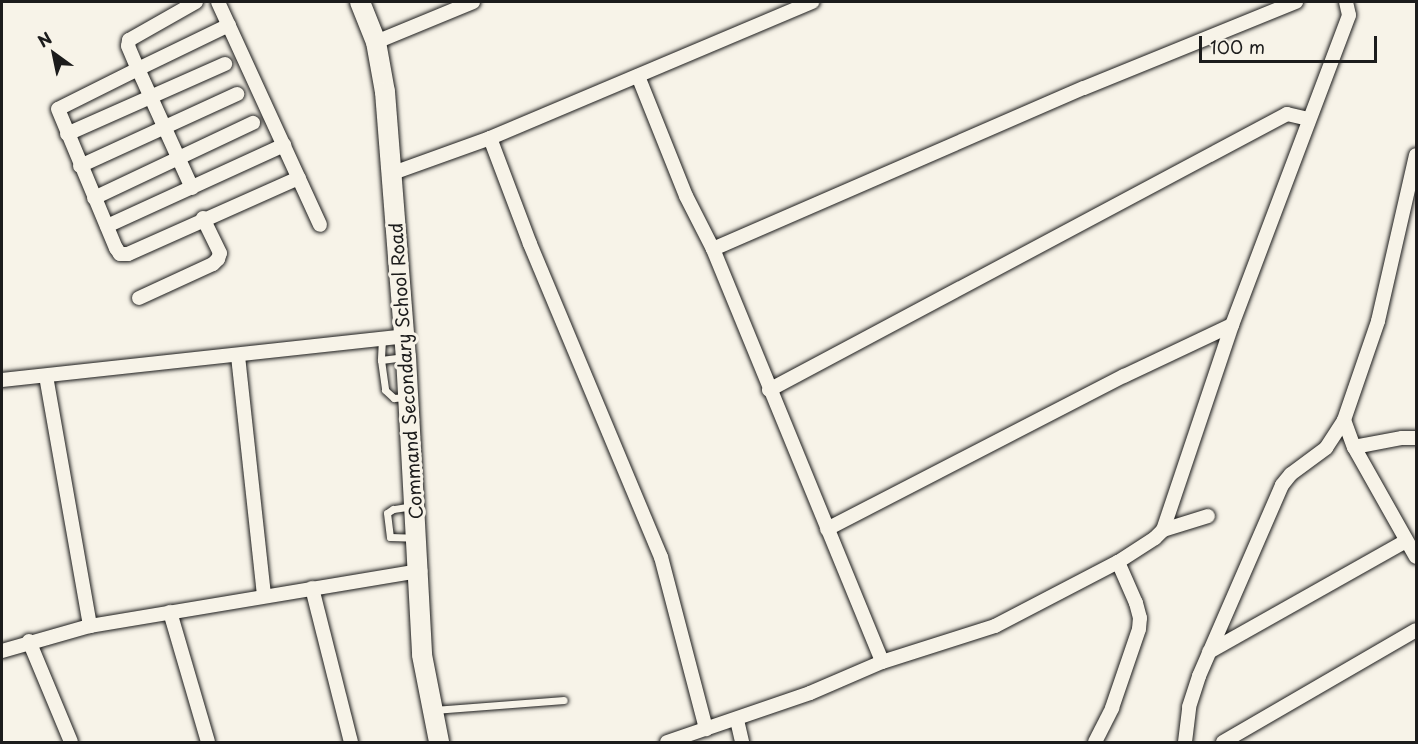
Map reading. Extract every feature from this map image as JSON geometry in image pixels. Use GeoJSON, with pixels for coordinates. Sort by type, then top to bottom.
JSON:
{"type":"FeatureCollection","features":[{"type":"Feature","properties":{"kind":"main road","name":"Command Secondary School Road"},"geometry":{"type":"LineString","coordinates":[[360,2],[376,42],[384,84],[405,336],[420,571],[422,655],[439,742]]}},
{"type":"Feature","properties":{"kind":"street"},"geometry":{"type":"LineString","coordinates":[[192,188],[128,46],[129,40],[196,2]]}},
{"type":"Feature","properties":{"kind":"street"},"geometry":{"type":"LineString","coordinates":[[218,2],[320,225]]}},
{"type":"Feature","properties":{"kind":"street"},"geometry":{"type":"LineString","coordinates":[[376,42],[473,2]]}},
{"type":"Feature","properties":{"kind":"street"},"geometry":{"type":"LineString","coordinates":[[393,172],[490,138],[812,2]]}},
{"type":"Feature","properties":{"kind":"street"},"geometry":{"type":"LineString","coordinates":[[712,249],[1084,88],[1296,2]]}},
{"type":"Feature","properties":{"kind":"street"},"geometry":{"type":"LineString","coordinates":[[667,742],[737,720],[810,693],[882,662],[995,626],[1118,562],[1155,538],[1163,530],[1232,325],[1349,15],[1346,2]]}},
{"type":"Feature","properties":{"kind":"street"},"geometry":{"type":"LineString","coordinates":[[229,25],[61,106],[57,112],[116,248],[120,254],[128,254],[203,218],[299,178]]}},
{"type":"Feature","properties":{"kind":"street"},"geometry":{"type":"LineString","coordinates":[[67,134],[225,64]]}},
{"type":"Feature","properties":{"kind":"street"},"geometry":{"type":"LineString","coordinates":[[638,76],[686,196],[712,249],[882,662]]}},
{"type":"Feature","properties":{"kind":"street"},"geometry":{"type":"LineString","coordinates":[[80,166],[237,94]]}},
{"type":"Feature","properties":{"kind":"street"},"geometry":{"type":"LineString","coordinates":[[769,390],[1287,114],[1308,119]]}},
{"type":"Feature","properties":{"kind":"street"},"geometry":{"type":"LineString","coordinates":[[94,198],[253,123]]}},
{"type":"Feature","properties":{"kind":"street"},"geometry":{"type":"LineString","coordinates":[[490,138],[530,244],[661,557],[706,729]]}},
{"type":"Feature","properties":{"kind":"street"},"geometry":{"type":"LineString","coordinates":[[107,226],[284,145]]}},
{"type":"Feature","properties":{"kind":"street"},"geometry":{"type":"LineString","coordinates":[[1185,742],[1190,707],[1209,652],[1282,485],[1291,474],[1326,448],[1344,420],[1378,321],[1416,155]]}},
{"type":"Feature","properties":{"kind":"street"},"geometry":{"type":"LineString","coordinates":[[139,298],[213,264],[218,259],[219,253],[203,218]]}},
{"type":"Feature","properties":{"kind":"street"},"geometry":{"type":"LineString","coordinates":[[827,529],[1124,376],[1232,325]]}},
{"type":"Feature","properties":{"kind":"street"},"geometry":{"type":"LineString","coordinates":[[2,380],[405,336]]}},
{"type":"Feature","properties":{"kind":"street"},"geometry":{"type":"LineString","coordinates":[[238,356],[264,596]]}},
{"type":"Feature","properties":{"kind":"street"},"geometry":{"type":"LineString","coordinates":[[46,376],[90,626]]}},
{"type":"Feature","properties":{"kind":"street"},"geometry":{"type":"LineString","coordinates":[[1344,420],[1354,447],[1416,557]]}},
{"type":"Feature","properties":{"kind":"street"},"geometry":{"type":"LineString","coordinates":[[1354,447],[1402,438],[1416,438]]}},
{"type":"Feature","properties":{"kind":"street"},"geometry":{"type":"LineString","coordinates":[[1163,530],[1208,516]]}},
{"type":"Feature","properties":{"kind":"street"},"geometry":{"type":"LineString","coordinates":[[1209,652],[1406,540]]}},
{"type":"Feature","properties":{"kind":"street"},"geometry":{"type":"LineString","coordinates":[[1095,742],[1112,708],[1137,641],[1139,629],[1140,618],[1136,603],[1118,562]]}},
{"type":"Feature","properties":{"kind":"street"},"geometry":{"type":"LineString","coordinates":[[2,651],[29,641],[90,626],[420,571]]}},
{"type":"Feature","properties":{"kind":"street"},"geometry":{"type":"LineString","coordinates":[[312,588],[351,742]]}},
{"type":"Feature","properties":{"kind":"street"},"geometry":{"type":"LineString","coordinates":[[170,612],[208,742]]}},
{"type":"Feature","properties":{"kind":"street"},"geometry":{"type":"LineString","coordinates":[[1223,742],[1416,630]]}},
{"type":"Feature","properties":{"kind":"street"},"geometry":{"type":"LineString","coordinates":[[29,641],[71,742]]}},
{"type":"Feature","properties":{"kind":"street"},"geometry":{"type":"LineString","coordinates":[[737,720],[742,742]]}},
{"type":"Feature","properties":{"kind":"lane"},"geometry":{"type":"LineString","coordinates":[[382,339],[381,360],[385,390],[389,396],[408,397]]}},
{"type":"Feature","properties":{"kind":"lane"},"geometry":{"type":"LineString","coordinates":[[381,360],[406,357]]}},
{"type":"Feature","properties":{"kind":"lane"},"geometry":{"type":"LineString","coordinates":[[415,506],[393,509],[387,513],[390,537],[417,538]]}},
{"type":"Feature","properties":{"kind":"lane"},"geometry":{"type":"LineString","coordinates":[[431,710],[564,700]]}}]}
